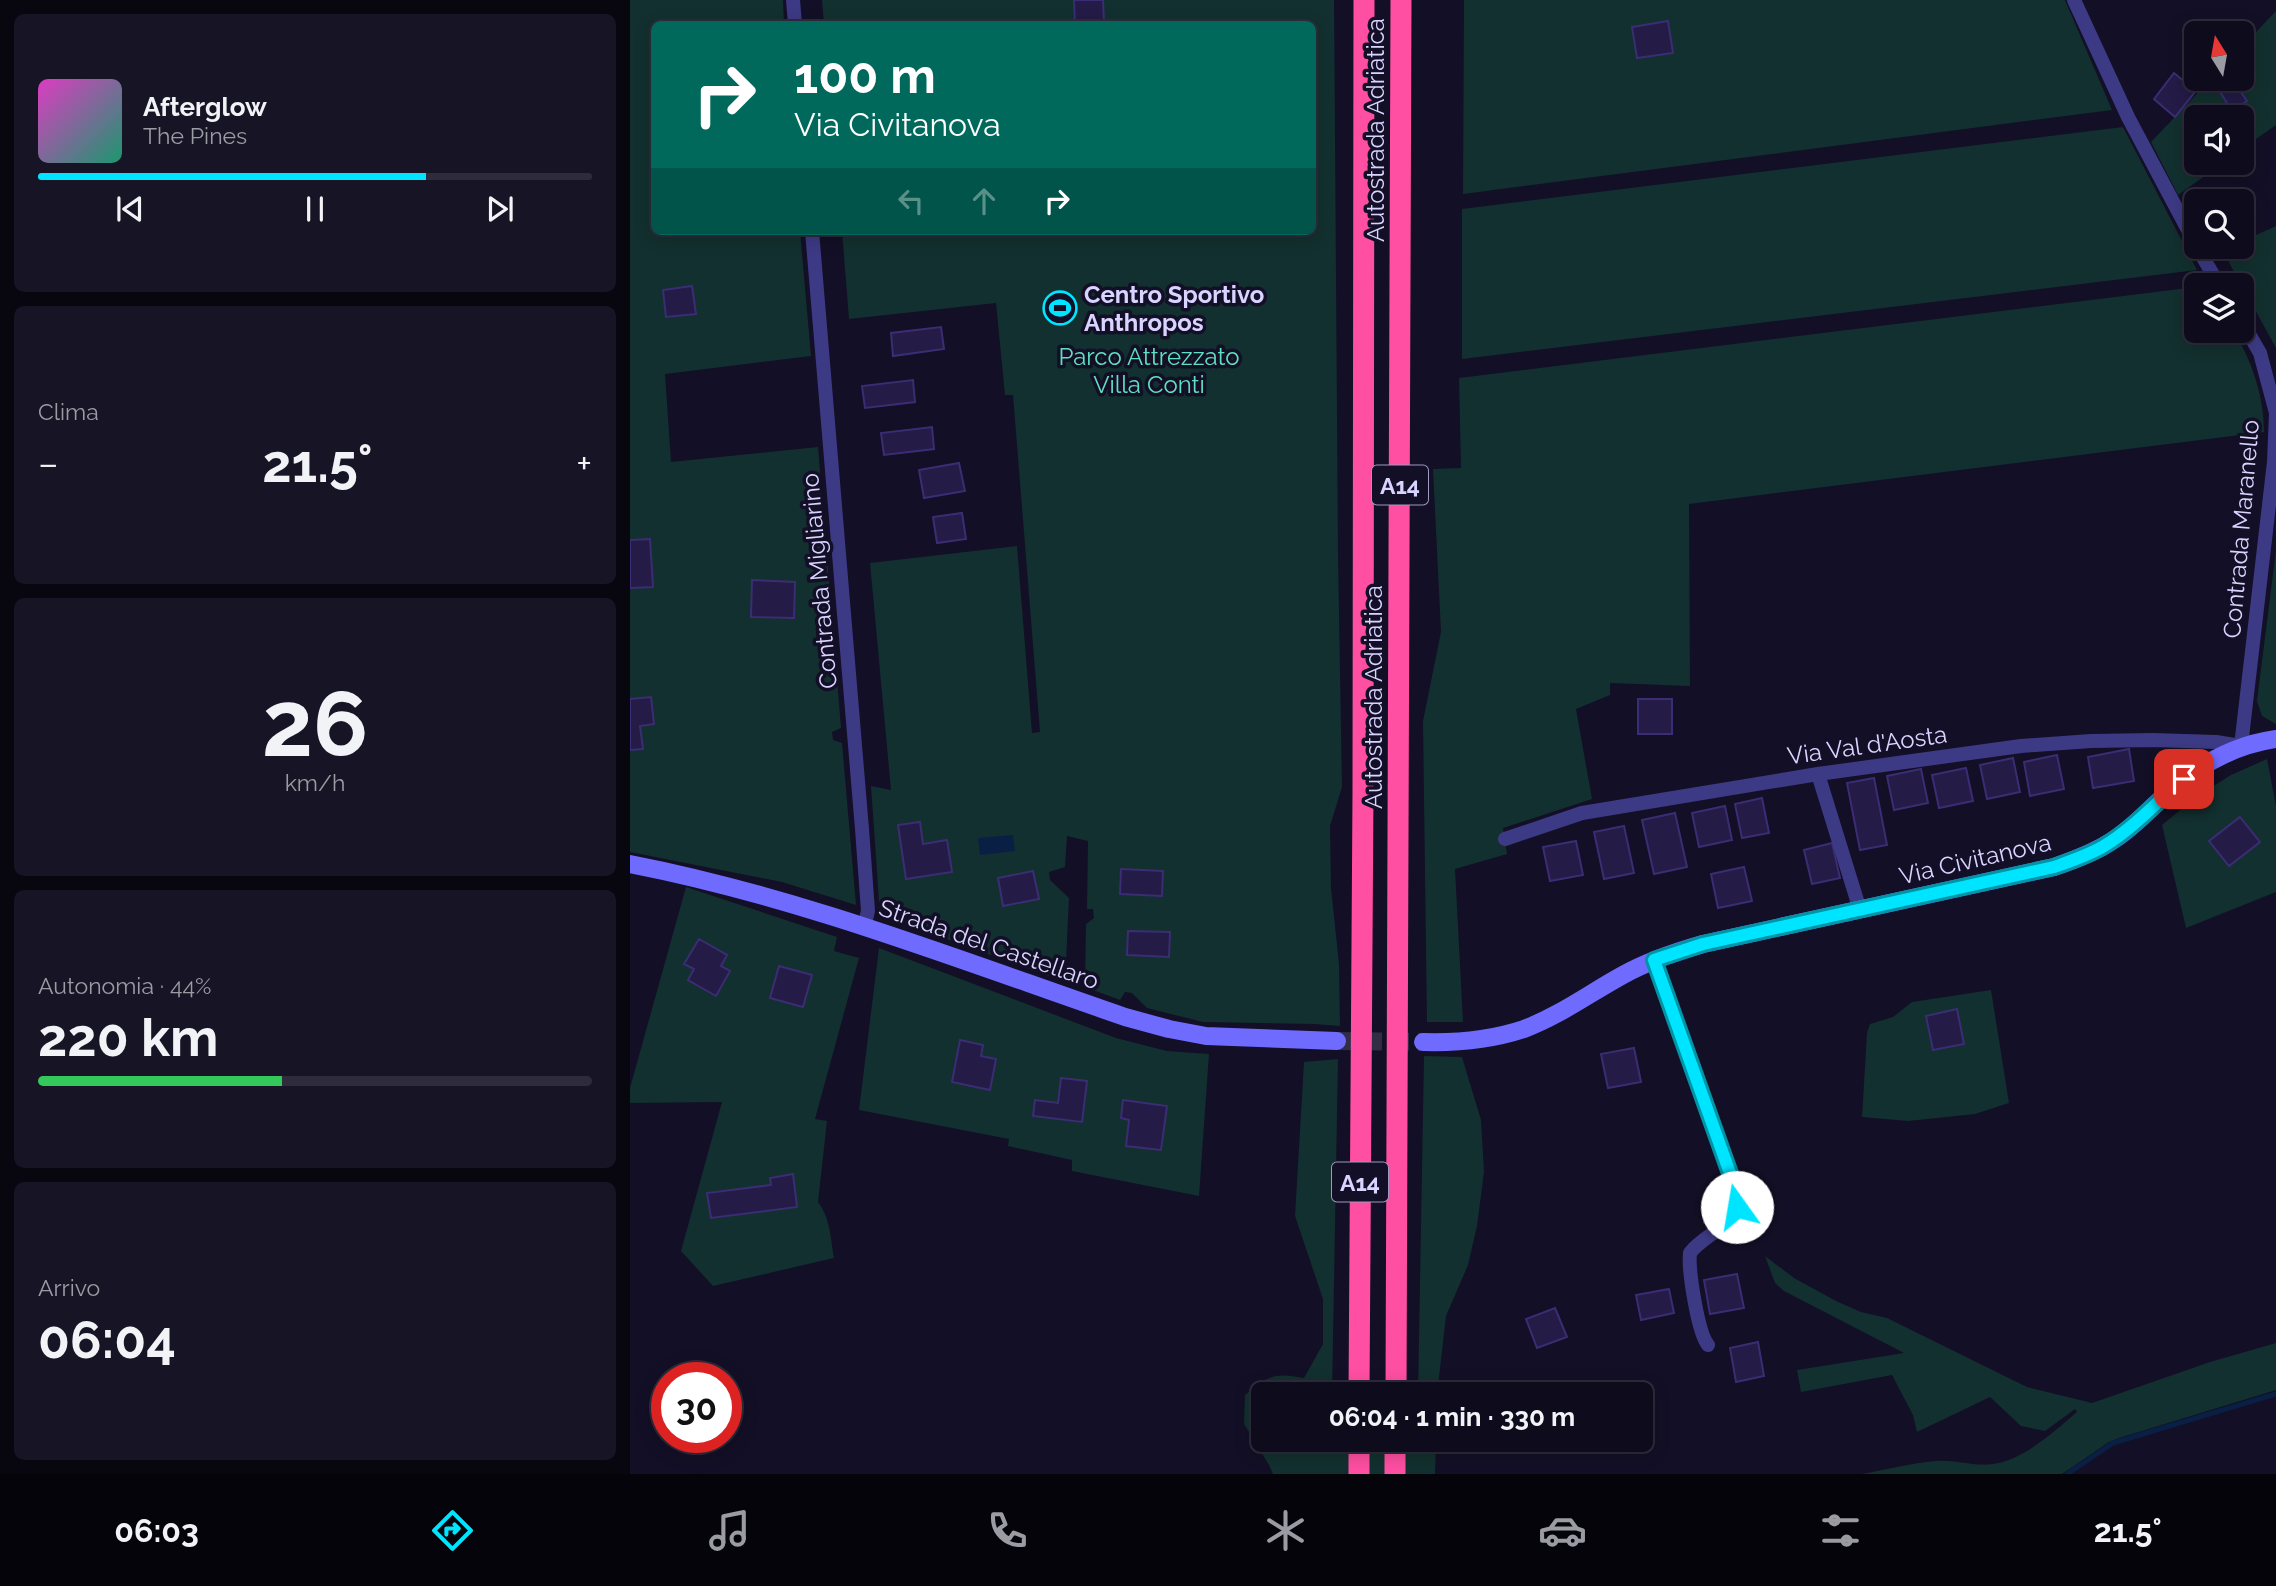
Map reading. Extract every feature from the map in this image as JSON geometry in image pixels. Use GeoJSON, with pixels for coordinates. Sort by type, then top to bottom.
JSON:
{"type":"FeatureCollection","features":[{"type":"Feature","properties":{"kind":"highway","name":"Autostrada Adriatica"},"geometry":{"type":"LineString","coordinates":[[1359,1382],[1364,0]]}},
{"type":"Feature","properties":{"kind":"highway","name":"Autostrada Adriatica"},"geometry":{"type":"LineString","coordinates":[[1396,1382],[1401,0]]}},
{"type":"Feature","properties":{"kind":"highway"},"geometry":{"type":"LineString","coordinates":[[1359,1452],[1359,1474]]}},
{"type":"Feature","properties":{"kind":"highway"},"geometry":{"type":"LineString","coordinates":[[1395,1452],[1395,1474]]}},
{"type":"Feature","properties":{"kind":"street"},"geometry":{"type":"LineString","coordinates":[[793,0],[795,21]]}},
{"type":"Feature","properties":{"kind":"street"},"geometry":{"type":"LineString","coordinates":[[2074,0],[2128,117],[2184,222]]}},
{"type":"Feature","properties":{"kind":"street","name":"Contrada Migliarino"},"geometry":{"type":"LineString","coordinates":[[812,235],[862,829],[868,911],[864,927]]}},
{"type":"Feature","properties":{"kind":"street","name":"Contrada Maranello"},"geometry":{"type":"LineString","coordinates":[[2241,746],[2274,462],[2276,413],[2260,353],[2254,343]]}},
{"type":"Feature","properties":{"kind":"street","name":"Via Civitanova"},"geometry":{"type":"LineString","coordinates":[[1423,1042],[1476,1040],[1525,1028],[1552,1017],[1626,973],[1654,960],[1703,944],[2054,867],[2080,858],[2125,832],[2191,774],[2219,756],[2241,746],[2276,739]]}},
{"type":"Feature","properties":{"kind":"street","name":"Via Val d'Aosta"},"geometry":{"type":"LineString","coordinates":[[1505,839],[1582,813],[1818,774],[2021,746],[2091,741],[2192,741],[2241,746]]}},
{"type":"Feature","properties":{"kind":"street"},"geometry":{"type":"LineString","coordinates":[[1818,774],[1860,910]]}},
{"type":"Feature","properties":{"kind":"street","name":"Strada del Castellaro"},"geometry":{"type":"LineString","coordinates":[[630,864],[754,893],[864,927],[1125,1017],[1170,1029],[1206,1036],[1337,1041]]}},
{"type":"Feature","properties":{"kind":"street"},"geometry":{"type":"LineString","coordinates":[[1654,960],[1738,1199],[1730,1220],[1690,1253],[1690,1272],[1699,1317],[1704,1339],[1709,1345]]}},
{"type":"Feature","properties":{"kind":"green space"},"geometry":{"type":"Polygon","coordinates":[[[630,0],[783,0],[784,21],[651,21],[651,235],[800,235],[811,356],[665,374],[671,462],[818,447],[841,728],[832,732],[833,740],[842,743],[856,905],[782,882],[630,852],[630,0]]]}},
{"type":"Feature","properties":{"kind":"green space","name":"Parco Attrezzato Villa Conti"},"geometry":{"type":"Polygon","coordinates":[[[822,0],[1334,0],[1342,787],[1330,826],[1340,1026],[1203,1022],[1147,1008],[1132,993],[1125,992],[1120,1000],[1085,987],[1086,924],[1094,918],[1093,909],[1087,909],[1088,841],[1067,836],[1065,867],[1049,872],[1050,880],[1069,898],[1065,982],[880,915],[871,786],[891,790],[870,563],[1017,546],[1032,733],[1040,732],[1013,395],[1005,395],[996,303],[849,319],[842,235],[1316,235],[1316,21],[824,21],[822,0]],[[919,822],[898,825],[906,879],[952,871],[947,840],[923,844],[919,822]],[[1033,871],[998,878],[1003,906],[1039,899],[1033,871]],[[1128,931],[1127,955],[1169,957],[1169,932],[1128,931]]]}},
{"type":"Feature","properties":{"kind":"green space"},"geometry":{"type":"Polygon","coordinates":[[[1464,0],[2065,0],[2112,110],[1463,194],[1464,0]],[[1668,21],[1632,27],[1637,58],[1673,53],[1668,21]]]}},
{"type":"Feature","properties":{"kind":"green space"},"geometry":{"type":"Polygon","coordinates":[[[2276,11],[2276,125],[2254,141],[2254,105],[2186,105],[2200,91],[2254,91],[2254,34],[2276,11]]]}},
{"type":"Feature","properties":{"kind":"green space"},"geometry":{"type":"Polygon","coordinates":[[[2184,107],[2184,175],[2206,175],[2178,195],[2151,142],[2184,107]]]}},
{"type":"Feature","properties":{"kind":"green space"},"geometry":{"type":"Polygon","coordinates":[[[2123,127],[2184,245],[2184,259],[2191,259],[2197,270],[1462,359],[1462,209],[2123,127]]]}},
{"type":"Feature","properties":{"kind":"green space"},"geometry":{"type":"Polygon","coordinates":[[[2276,226],[2276,348],[2254,308],[2254,273],[2235,273],[2227,259],[2254,259],[2254,236],[2276,226]]]}},
{"type":"Feature","properties":{"kind":"green space"},"geometry":{"type":"Polygon","coordinates":[[[2184,288],[2184,343],[2240,343],[2256,380],[2262,405],[2264,432],[1689,504],[1690,686],[1610,683],[1610,695],[1576,709],[1592,799],[1503,828],[1507,854],[1455,869],[1463,1022],[1427,1022],[1423,721],[1441,632],[1433,469],[1461,468],[1459,378],[2184,288]]]}},
{"type":"Feature","properties":{"kind":"green space"},"geometry":{"type":"Polygon","coordinates":[[[2276,550],[2276,724],[2262,716],[2257,701],[2276,550]]]}},
{"type":"Feature","properties":{"kind":"green space"},"geometry":{"type":"Polygon","coordinates":[[[2267,759],[2276,806],[2276,892],[2186,928],[2162,825],[2196,797],[2231,775],[2267,759]],[[2240,817],[2209,841],[2229,866],[2260,842],[2240,817]]]}},
{"type":"Feature","properties":{"kind":"green space"},"geometry":{"type":"Polygon","coordinates":[[[686,887],[837,937],[834,951],[859,958],[815,1119],[827,1121],[818,1202],[828,1222],[834,1258],[713,1286],[681,1251],[722,1102],[630,1103],[630,1088],[686,887]],[[699,939],[685,964],[694,969],[688,980],[716,996],[730,972],[721,966],[727,955],[699,939]],[[779,966],[770,998],[803,1007],[812,975],[779,966]],[[793,1175],[771,1177],[771,1185],[708,1193],[711,1218],[797,1207],[793,1175]]]}},
{"type":"Feature","properties":{"kind":"green space"},"geometry":{"type":"Polygon","coordinates":[[[879,948],[1116,1038],[1167,1051],[1209,1054],[1199,1196],[1072,1171],[1072,1160],[1008,1146],[1009,1139],[859,1110],[879,948]],[[961,1041],[953,1082],[990,1089],[996,1059],[981,1056],[983,1045],[961,1041]],[[1061,1078],[1058,1103],[1035,1100],[1033,1116],[1081,1122],[1087,1081],[1061,1078]]]}},
{"type":"Feature","properties":{"kind":"green space"},"geometry":{"type":"Polygon","coordinates":[[[1991,990],[2009,1103],[1975,1114],[1908,1121],[1862,1117],[1867,1033],[1870,1024],[1893,1017],[1912,1002],[1991,990]]]}},
{"type":"Feature","properties":{"kind":"green space"},"geometry":{"type":"Polygon","coordinates":[[[1424,1056],[1462,1057],[1481,1120],[1484,1172],[1477,1226],[1468,1265],[1446,1316],[1438,1382],[1418,1382],[1424,1056]]]}},
{"type":"Feature","properties":{"kind":"green space"},"geometry":{"type":"Polygon","coordinates":[[[1338,1059],[1332,1382],[1262,1382],[1285,1375],[1304,1378],[1323,1344],[1323,1299],[1295,1216],[1304,1062],[1338,1059]]]}},
{"type":"Feature","properties":{"kind":"green space"},"geometry":{"type":"Polygon","coordinates":[[[1765,1256],[1794,1278],[1836,1301],[1861,1312],[1887,1318],[2027,1387],[2092,1403],[2210,1362],[2276,1343],[2276,1390],[2119,1438],[2062,1474],[1861,1474],[1936,1461],[1996,1464],[2035,1446],[2077,1412],[2075,1409],[2045,1431],[2021,1426],[1990,1397],[1917,1432],[1913,1415],[1892,1375],[1801,1392],[1797,1370],[1904,1353],[1784,1291],[1775,1283],[1765,1256]]]}},
{"type":"Feature","properties":{"kind":"green space"},"geometry":{"type":"Polygon","coordinates":[[[1251,1390],[1251,1435],[1244,1424],[1245,1395],[1251,1390]]]}},
{"type":"Feature","properties":{"kind":"green space"},"geometry":{"type":"Polygon","coordinates":[[[1261,1452],[1436,1452],[1435,1474],[1273,1474],[1261,1452]]]}},
{"type":"Feature","properties":{"kind":"water"},"geometry":{"type":"Polygon","coordinates":[[[1013,835],[1015,851],[980,855],[978,838],[1013,835]]]}},
{"type":"Feature","properties":{"kind":"building"},"geometry":{"type":"Polygon","coordinates":[[[1074,0],[1103,0],[1104,21],[1075,21],[1074,0]]]}},
{"type":"Feature","properties":{"kind":"building"},"geometry":{"type":"Polygon","coordinates":[[[1668,21],[1673,53],[1637,58],[1632,27],[1668,21]]]}},
{"type":"Feature","properties":{"kind":"building"},"geometry":{"type":"Polygon","coordinates":[[[2174,73],[2184,81],[2184,91],[2196,91],[2175,117],[2154,99],[2174,73]]]}},
{"type":"Feature","properties":{"kind":"building"},"geometry":{"type":"Polygon","coordinates":[[[2220,91],[2240,91],[2247,101],[2241,105],[2228,105],[2220,91]]]}},
{"type":"Feature","properties":{"kind":"building"},"geometry":{"type":"Polygon","coordinates":[[[692,286],[696,314],[666,317],[663,290],[692,286]]]}},
{"type":"Feature","properties":{"kind":"building"},"geometry":{"type":"Polygon","coordinates":[[[941,327],[944,349],[893,356],[891,333],[941,327]]]}},
{"type":"Feature","properties":{"kind":"building"},"geometry":{"type":"Polygon","coordinates":[[[913,380],[915,402],[865,408],[862,386],[913,380]]]}},
{"type":"Feature","properties":{"kind":"building"},"geometry":{"type":"Polygon","coordinates":[[[932,427],[934,449],[884,455],[881,433],[932,427]]]}},
{"type":"Feature","properties":{"kind":"building"},"geometry":{"type":"Polygon","coordinates":[[[959,463],[965,491],[924,498],[919,470],[959,463]]]}},
{"type":"Feature","properties":{"kind":"building"},"geometry":{"type":"Polygon","coordinates":[[[962,513],[966,539],[937,543],[933,517],[962,513]]]}},
{"type":"Feature","properties":{"kind":"building"},"geometry":{"type":"Polygon","coordinates":[[[650,539],[653,587],[630,588],[630,540],[650,539]]]}},
{"type":"Feature","properties":{"kind":"building"},"geometry":{"type":"Polygon","coordinates":[[[752,580],[795,582],[794,618],[751,617],[752,580]]]}},
{"type":"Feature","properties":{"kind":"building"},"geometry":{"type":"Polygon","coordinates":[[[651,697],[654,724],[640,726],[643,749],[630,750],[630,699],[651,697]]]}},
{"type":"Feature","properties":{"kind":"building"},"geometry":{"type":"Polygon","coordinates":[[[1638,699],[1672,699],[1672,734],[1638,734],[1638,699]]]}},
{"type":"Feature","properties":{"kind":"building"},"geometry":{"type":"Polygon","coordinates":[[[2129,749],[2134,781],[2093,788],[2088,757],[2129,749]]]}},
{"type":"Feature","properties":{"kind":"building"},"geometry":{"type":"Polygon","coordinates":[[[2057,755],[2064,789],[2030,796],[2024,762],[2057,755]]]}},
{"type":"Feature","properties":{"kind":"building"},"geometry":{"type":"Polygon","coordinates":[[[2013,758],[2020,792],[1987,799],[1980,765],[2013,758]]]}},
{"type":"Feature","properties":{"kind":"building"},"geometry":{"type":"Polygon","coordinates":[[[1966,768],[1973,801],[1939,808],[1932,775],[1966,768]]]}},
{"type":"Feature","properties":{"kind":"building"},"geometry":{"type":"Polygon","coordinates":[[[1921,769],[1928,803],[1894,810],[1887,776],[1921,769]]]}},
{"type":"Feature","properties":{"kind":"building"},"geometry":{"type":"Polygon","coordinates":[[[1874,778],[1887,845],[1860,850],[1847,783],[1874,778]]]}},
{"type":"Feature","properties":{"kind":"building"},"geometry":{"type":"Polygon","coordinates":[[[1762,798],[1769,833],[1742,838],[1735,804],[1762,798]]]}},
{"type":"Feature","properties":{"kind":"building"},"geometry":{"type":"Polygon","coordinates":[[[1725,806],[1732,840],[1699,847],[1692,813],[1725,806]]]}},
{"type":"Feature","properties":{"kind":"building"},"geometry":{"type":"Polygon","coordinates":[[[1675,813],[1687,867],[1654,874],[1642,820],[1675,813]]]}},
{"type":"Feature","properties":{"kind":"building"},"geometry":{"type":"Polygon","coordinates":[[[2240,817],[2260,842],[2229,866],[2209,841],[2240,817]]]}},
{"type":"Feature","properties":{"kind":"building"},"geometry":{"type":"Polygon","coordinates":[[[920,822],[923,844],[947,840],[952,872],[906,879],[898,825],[920,822]]]}},
{"type":"Feature","properties":{"kind":"building"},"geometry":{"type":"Polygon","coordinates":[[[1624,826],[1634,873],[1604,879],[1594,832],[1624,826]]]}},
{"type":"Feature","properties":{"kind":"building"},"geometry":{"type":"Polygon","coordinates":[[[1576,841],[1583,875],[1550,881],[1543,847],[1576,841]]]}},
{"type":"Feature","properties":{"kind":"building"},"geometry":{"type":"Polygon","coordinates":[[[1832,843],[1840,878],[1812,884],[1804,850],[1832,843]]]}},
{"type":"Feature","properties":{"kind":"building"},"geometry":{"type":"Polygon","coordinates":[[[1744,867],[1752,901],[1718,908],[1711,874],[1744,867]]]}},
{"type":"Feature","properties":{"kind":"building"},"geometry":{"type":"Polygon","coordinates":[[[1121,869],[1163,871],[1162,896],[1120,894],[1121,869]]]}},
{"type":"Feature","properties":{"kind":"building"},"geometry":{"type":"Polygon","coordinates":[[[1033,871],[1039,899],[1003,906],[998,878],[1033,871]]]}},
{"type":"Feature","properties":{"kind":"building"},"geometry":{"type":"Polygon","coordinates":[[[1128,931],[1170,932],[1169,957],[1127,955],[1128,931]]]}},
{"type":"Feature","properties":{"kind":"building"},"geometry":{"type":"Polygon","coordinates":[[[699,939],[727,955],[721,966],[730,971],[716,996],[688,980],[694,969],[684,964],[699,939]]]}},
{"type":"Feature","properties":{"kind":"building"},"geometry":{"type":"Polygon","coordinates":[[[779,966],[812,975],[803,1007],[770,998],[779,966]]]}},
{"type":"Feature","properties":{"kind":"building"},"geometry":{"type":"Polygon","coordinates":[[[1957,1009],[1964,1044],[1933,1050],[1926,1016],[1957,1009]]]}},
{"type":"Feature","properties":{"kind":"building"},"geometry":{"type":"Polygon","coordinates":[[[960,1040],[983,1045],[981,1056],[996,1059],[990,1090],[952,1082],[960,1040]]]}},
{"type":"Feature","properties":{"kind":"building"},"geometry":{"type":"Polygon","coordinates":[[[1634,1048],[1641,1082],[1608,1088],[1601,1054],[1634,1048]]]}},
{"type":"Feature","properties":{"kind":"building"},"geometry":{"type":"Polygon","coordinates":[[[1061,1078],[1087,1081],[1082,1122],[1033,1116],[1035,1100],[1058,1103],[1061,1078]]]}},
{"type":"Feature","properties":{"kind":"building"},"geometry":{"type":"Polygon","coordinates":[[[1123,1100],[1167,1106],[1161,1150],[1126,1146],[1129,1120],[1121,1118],[1123,1100]]]}},
{"type":"Feature","properties":{"kind":"building"},"geometry":{"type":"Polygon","coordinates":[[[793,1174],[797,1207],[711,1218],[707,1193],[771,1185],[770,1178],[793,1174]]]}},
{"type":"Feature","properties":{"kind":"building"},"geometry":{"type":"Polygon","coordinates":[[[1737,1274],[1744,1308],[1710,1314],[1704,1280],[1737,1274]]]}},
{"type":"Feature","properties":{"kind":"building"},"geometry":{"type":"Polygon","coordinates":[[[1669,1289],[1674,1313],[1641,1320],[1636,1295],[1669,1289]]]}},
{"type":"Feature","properties":{"kind":"building"},"geometry":{"type":"Polygon","coordinates":[[[1555,1308],[1567,1337],[1537,1348],[1526,1319],[1555,1308]]]}},
{"type":"Feature","properties":{"kind":"building"},"geometry":{"type":"Polygon","coordinates":[[[1758,1342],[1764,1376],[1736,1382],[1730,1348],[1758,1342]]]}},
{"type":"Feature","properties":{"kind":"waterway"},"geometry":{"type":"LineString","coordinates":[[2067,1474],[2113,1443],[2276,1394]]}},
{"type":"Feature","properties":{"kind":"tunnel"},"geometry":{"type":"LineString","coordinates":[[1337,1041],[1423,1042]]}},
{"type":"Feature","properties":{"kind":"place","name":"Centro Sportivo Anthropos"},"geometry":{"type":"Point","coordinates":[1060,308]}},
{"type":"Feature","properties":{"kind":"route"},"geometry":{"type":"LineString","coordinates":[[1737,1207],[1737,1193],[1654,960],[1703,944],[2054,867],[2103,847],[2125,832],[2184,779]]}}]}
